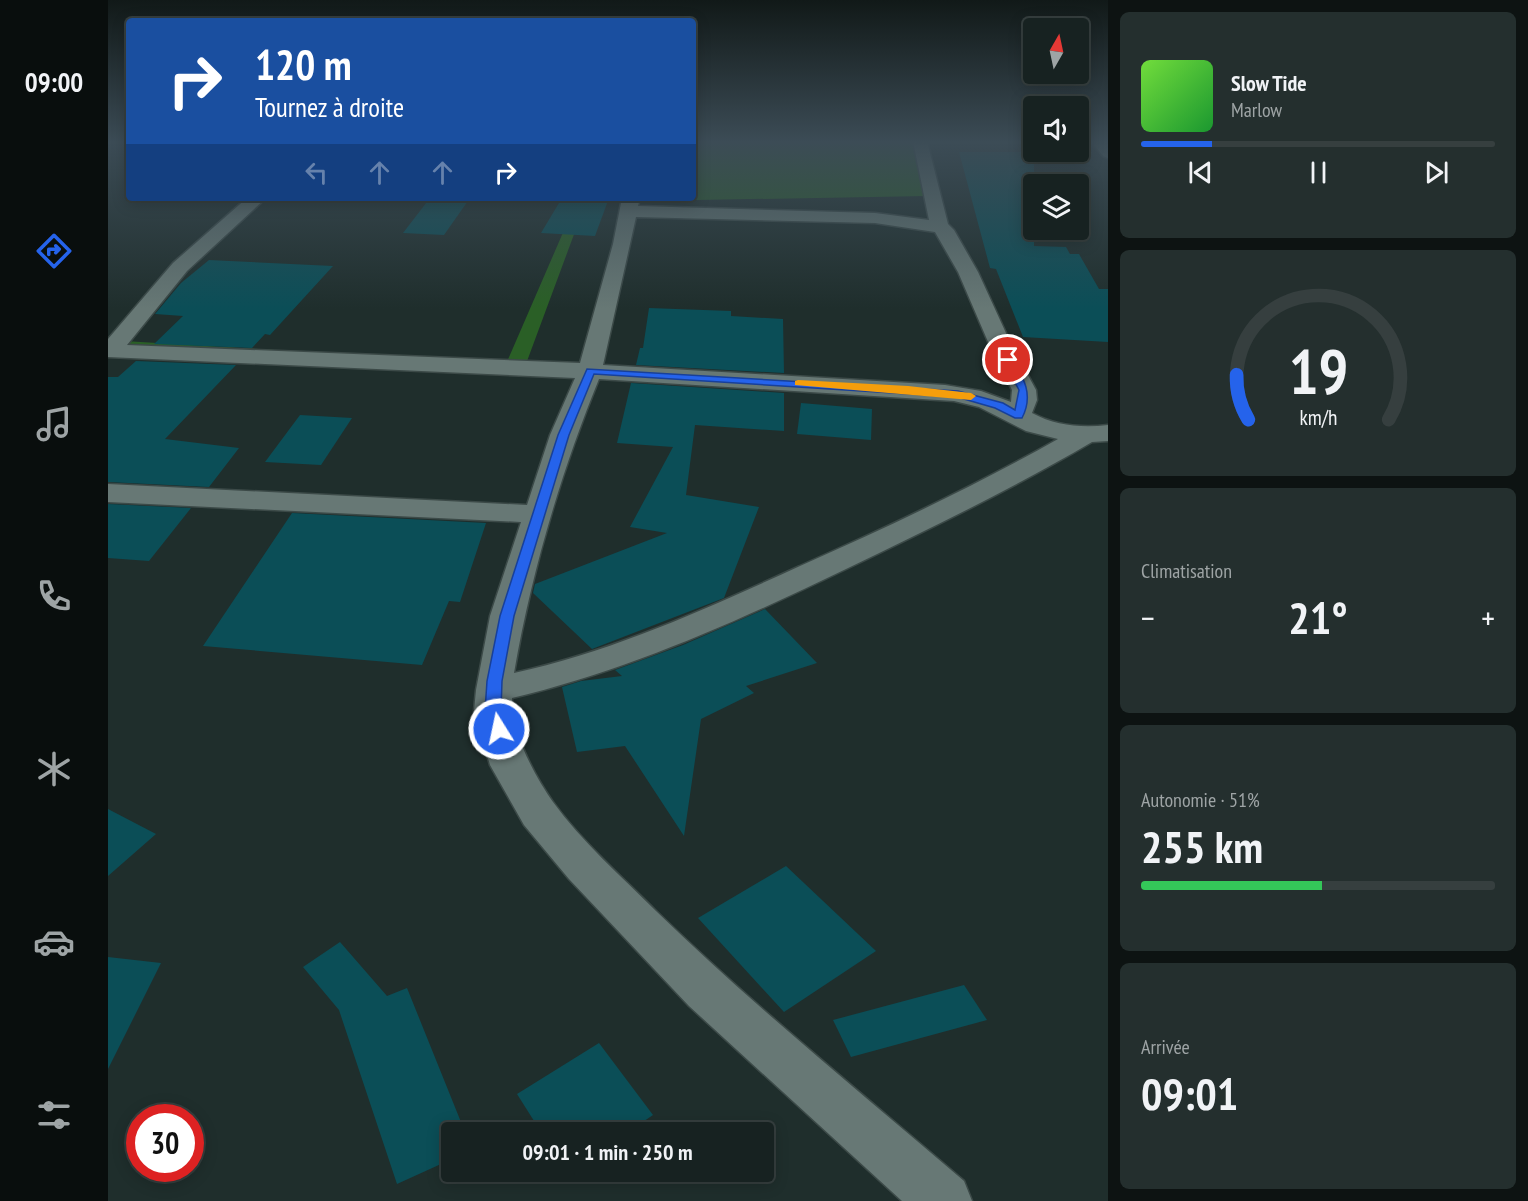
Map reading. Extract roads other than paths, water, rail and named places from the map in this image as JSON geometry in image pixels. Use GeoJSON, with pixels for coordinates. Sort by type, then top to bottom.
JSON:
{"type":"FeatureCollection","features":[{"type":"Feature","properties":{"kind":"street"},"geometry":{"type":"LineString","coordinates":[[933,197],[940,227]]}},
{"type":"Feature","properties":{"kind":"street"},"geometry":{"type":"LineString","coordinates":[[109,352],[180,267],[254,201]]}},
{"type":"Feature","properties":{"kind":"street"},"geometry":{"type":"LineString","coordinates":[[944,1201],[706,991],[584,867],[539,813],[510,765],[493,711],[494,690],[507,616],[563,435],[591,371],[630,204],[875,218],[940,227],[945,230],[968,272],[1000,344],[1024,390],[1024,400],[1018,416]]}},
{"type":"Feature","properties":{"kind":"street"},"geometry":{"type":"LineString","coordinates":[[109,352],[591,371],[958,394],[990,402],[1050,429],[1098,433]]}},
{"type":"Feature","properties":{"kind":"street"},"geometry":{"type":"LineString","coordinates":[[494,690],[533,683],[578,669],[710,621],[889,537],[1098,433]]}},
{"type":"Feature","properties":{"kind":"street"},"geometry":{"type":"LineString","coordinates":[[108,493],[539,514]]}}]}
